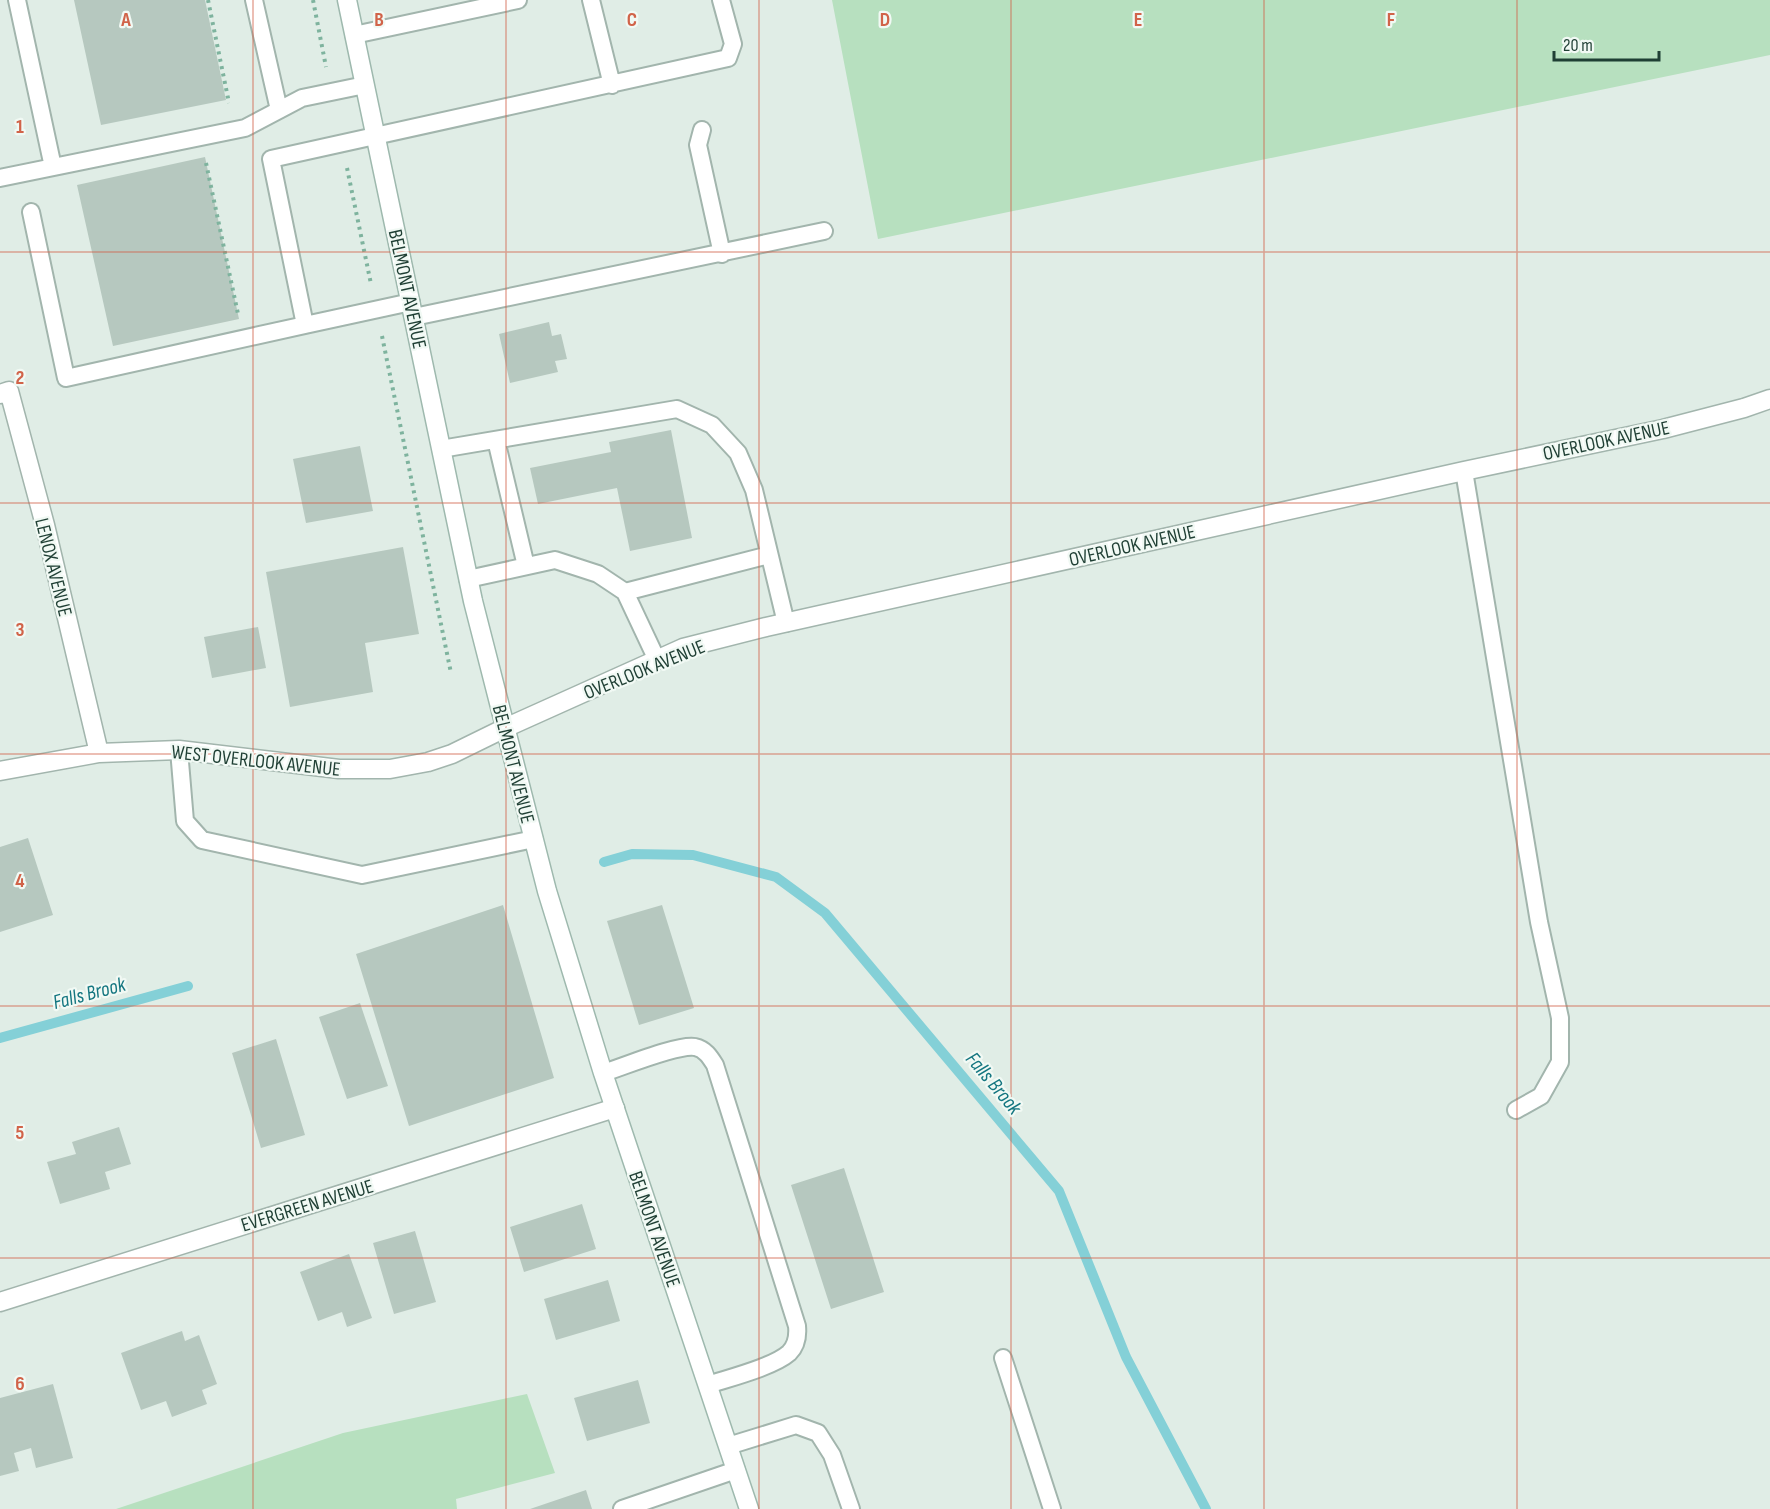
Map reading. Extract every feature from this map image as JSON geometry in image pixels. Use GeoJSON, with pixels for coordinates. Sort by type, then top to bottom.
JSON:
{"type":"FeatureCollection","features":[{"type":"Feature","properties":{"kind":"street","name":"BELMONT AVENUE"},"geometry":{"type":"LineString","coordinates":[[347,0],[468,579],[556,923],[603,1074],[749,1509]]}},
{"type":"Feature","properties":{"kind":"street","name":"LENOX AVENUE"},"geometry":{"type":"LineString","coordinates":[[0,394],[9,391],[45,525],[99,753]]}},
{"type":"Feature","properties":{"kind":"street","name":"OVERLOOK AVENUE"},"geometry":{"type":"LineString","coordinates":[[505,728],[683,648],[1464,471],[1663,429],[1770,399]]}},
{"type":"Feature","properties":{"kind":"street","name":"WEST OVERLOOK AVENUE"},"geometry":{"type":"LineString","coordinates":[[0,771],[99,753],[179,750],[339,769],[390,770],[453,754],[505,728]]}},
{"type":"Feature","properties":{"kind":"street","name":"EVERGREEN AVENUE"},"geometry":{"type":"LineString","coordinates":[[0,1302],[615,1108]]}},
{"type":"Feature","properties":{"kind":"lane"},"geometry":{"type":"LineString","coordinates":[[17,0],[53,167]]}},
{"type":"Feature","properties":{"kind":"lane"},"geometry":{"type":"LineString","coordinates":[[255,0],[279,110]]}},
{"type":"Feature","properties":{"kind":"lane"},"geometry":{"type":"LineString","coordinates":[[354,35],[518,0]]}},
{"type":"Feature","properties":{"kind":"lane"},"geometry":{"type":"LineString","coordinates":[[591,0],[612,85]]}},
{"type":"Feature","properties":{"kind":"lane"},"geometry":{"type":"LineString","coordinates":[[305,325],[271,159],[728,58],[733,44],[721,0]]}},
{"type":"Feature","properties":{"kind":"lane"},"geometry":{"type":"LineString","coordinates":[[0,178],[245,128],[302,98],[365,85]]}},
{"type":"Feature","properties":{"kind":"lane"},"geometry":{"type":"LineString","coordinates":[[702,130],[698,145],[722,254]]}},
{"type":"Feature","properties":{"kind":"lane"},"geometry":{"type":"LineString","coordinates":[[31,212],[66,378],[305,325],[412,310],[722,254],[824,231]]}},
{"type":"Feature","properties":{"kind":"lane"},"geometry":{"type":"LineString","coordinates":[[441,449],[677,410],[712,425],[738,453],[754,490],[786,623]]}},
{"type":"Feature","properties":{"kind":"lane"},"geometry":{"type":"LineString","coordinates":[[496,440],[526,566]]}},
{"type":"Feature","properties":{"kind":"lane"},"geometry":{"type":"LineString","coordinates":[[1464,471],[1539,922],[1560,1018],[1560,1062],[1541,1096],[1516,1110]]}},
{"type":"Feature","properties":{"kind":"lane"},"geometry":{"type":"LineString","coordinates":[[625,592],[769,555]]}},
{"type":"Feature","properties":{"kind":"lane"},"geometry":{"type":"LineString","coordinates":[[468,579],[555,560],[598,574],[625,592],[657,660]]}},
{"type":"Feature","properties":{"kind":"lane"},"geometry":{"type":"LineString","coordinates":[[179,750],[185,821],[202,840],[362,875],[534,839]]}},
{"type":"Feature","properties":{"kind":"lane"},"geometry":{"type":"LineString","coordinates":[[603,1074],[676,1049],[694,1047],[706,1052],[715,1065],[794,1315],[798,1337],[790,1352],[773,1363],[708,1385]]}},
{"type":"Feature","properties":{"kind":"lane"},"geometry":{"type":"LineString","coordinates":[[1003,1358],[1052,1509]]}},
{"type":"Feature","properties":{"kind":"lane"},"geometry":{"type":"LineString","coordinates":[[728,1446],[796,1425],[818,1433],[832,1455],[851,1509]]}},
{"type":"Feature","properties":{"kind":"lane"},"geometry":{"type":"LineString","coordinates":[[622,1509],[736,1470]]}},
{"type":"Feature","properties":{"kind":"path"},"geometry":{"type":"LineString","coordinates":[[208,0],[230,103],[218,106]]}},
{"type":"Feature","properties":{"kind":"path"},"geometry":{"type":"LineString","coordinates":[[205,156],[239,319]]}},
{"type":"Feature","properties":{"kind":"green space"},"geometry":{"type":"Polygon","coordinates":[[[832,0],[1770,0],[1770,55],[878,239],[832,0]]]}},
{"type":"Feature","properties":{"kind":"green space"},"geometry":{"type":"Polygon","coordinates":[[[527,1394],[555,1473],[456,1499],[457,1509],[116,1509],[343,1433],[527,1394]]]}},
{"type":"Feature","properties":{"kind":"building"},"geometry":{"type":"Polygon","coordinates":[[[74,0],[205,0],[226,100],[101,125],[74,0]]]}},
{"type":"Feature","properties":{"kind":"building"},"geometry":{"type":"Polygon","coordinates":[[[205,157],[239,319],[113,346],[77,185],[205,157]]]}},
{"type":"Feature","properties":{"kind":"building"},"geometry":{"type":"Polygon","coordinates":[[[549,322],[552,336],[561,334],[567,359],[555,361],[558,372],[510,383],[499,334],[549,322]]]}},
{"type":"Feature","properties":{"kind":"building"},"geometry":{"type":"Polygon","coordinates":[[[671,430],[692,538],[630,551],[617,488],[538,504],[530,468],[611,452],[609,442],[671,430]]]}},
{"type":"Feature","properties":{"kind":"building"},"geometry":{"type":"Polygon","coordinates":[[[360,446],[373,511],[306,523],[293,459],[360,446]]]}},
{"type":"Feature","properties":{"kind":"building"},"geometry":{"type":"Polygon","coordinates":[[[403,547],[419,634],[365,643],[373,692],[290,707],[266,572],[403,547]]]}},
{"type":"Feature","properties":{"kind":"building"},"geometry":{"type":"Polygon","coordinates":[[[258,627],[266,668],[212,678],[204,637],[258,627]]]}},
{"type":"Feature","properties":{"kind":"building"},"geometry":{"type":"Polygon","coordinates":[[[28,838],[53,915],[0,932],[0,847],[28,838]]]}},
{"type":"Feature","properties":{"kind":"building"},"geometry":{"type":"Polygon","coordinates":[[[503,905],[554,1078],[409,1126],[356,954],[503,905]]]}},
{"type":"Feature","properties":{"kind":"building"},"geometry":{"type":"Polygon","coordinates":[[[662,905],[694,1008],[639,1025],[607,921],[662,905]]]}},
{"type":"Feature","properties":{"kind":"building"},"geometry":{"type":"Polygon","coordinates":[[[360,1003],[388,1086],[347,1099],[319,1017],[360,1003]]]}},
{"type":"Feature","properties":{"kind":"building"},"geometry":{"type":"Polygon","coordinates":[[[276,1039],[305,1135],[261,1148],[232,1053],[276,1039]]]}},
{"type":"Feature","properties":{"kind":"building"},"geometry":{"type":"Polygon","coordinates":[[[119,1127],[131,1164],[105,1172],[110,1189],[60,1204],[47,1162],[76,1154],[72,1142],[119,1127]]]}},
{"type":"Feature","properties":{"kind":"building"},"geometry":{"type":"Polygon","coordinates":[[[844,1168],[884,1292],[831,1309],[791,1185],[844,1168]]]}},
{"type":"Feature","properties":{"kind":"building"},"geometry":{"type":"Polygon","coordinates":[[[582,1204],[596,1249],[524,1272],[510,1227],[582,1204]]]}},
{"type":"Feature","properties":{"kind":"building"},"geometry":{"type":"Polygon","coordinates":[[[415,1231],[436,1302],[394,1314],[373,1243],[415,1231]]]}},
{"type":"Feature","properties":{"kind":"building"},"geometry":{"type":"Polygon","coordinates":[[[349,1254],[372,1318],[347,1327],[342,1312],[318,1321],[300,1272],[349,1254]]]}},
{"type":"Feature","properties":{"kind":"building"},"geometry":{"type":"Polygon","coordinates":[[[608,1280],[620,1321],[556,1340],[544,1299],[608,1280]]]}},
{"type":"Feature","properties":{"kind":"building"},"geometry":{"type":"Polygon","coordinates":[[[182,1331],[185,1341],[199,1335],[217,1384],[202,1390],[207,1404],[172,1417],[166,1401],[141,1410],[121,1353],[182,1331]]]}},
{"type":"Feature","properties":{"kind":"building"},"geometry":{"type":"Polygon","coordinates":[[[638,1380],[650,1423],[587,1441],[574,1398],[638,1380]]]}},
{"type":"Feature","properties":{"kind":"building"},"geometry":{"type":"Polygon","coordinates":[[[53,1384],[73,1458],[36,1468],[31,1448],[14,1453],[19,1471],[0,1476],[0,1398],[53,1384]]]}},
{"type":"Feature","properties":{"kind":"building"},"geometry":{"type":"Polygon","coordinates":[[[586,1490],[592,1509],[530,1509],[586,1490]]]}},
{"type":"Feature","properties":{"kind":"waterway","name":"Falls Brook"},"geometry":{"type":"LineString","coordinates":[[604,862],[632,854],[693,855],[776,877],[825,913],[1059,1191],[1126,1357],[1206,1509]]}},
{"type":"Feature","properties":{"kind":"waterway","name":"Falls Brook"},"geometry":{"type":"LineString","coordinates":[[0,1038],[188,986]]}}]}
